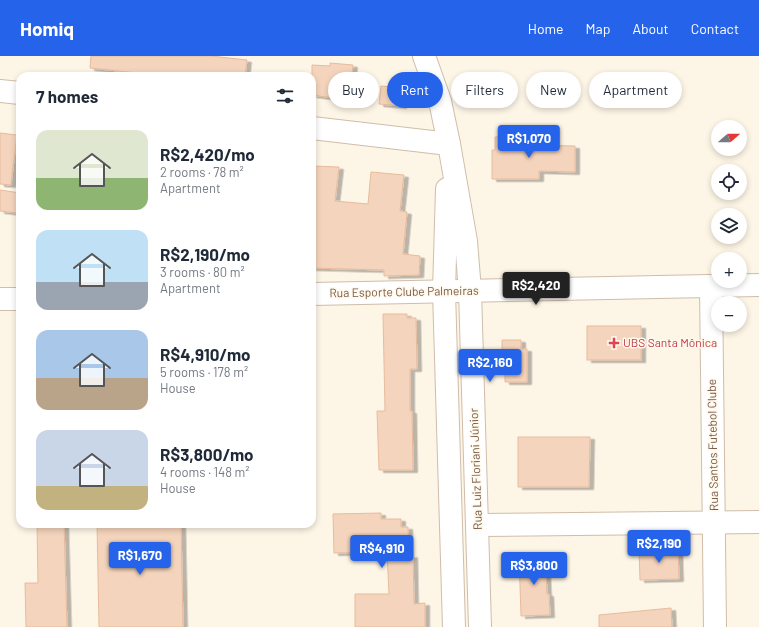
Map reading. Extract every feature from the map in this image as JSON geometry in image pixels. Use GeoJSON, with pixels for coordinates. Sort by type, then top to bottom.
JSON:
{"type":"FeatureCollection","features":[{"type":"Feature","properties":{"kind":"street","name":"Rua Luiz Floriani Júnior"},"geometry":{"type":"LineString","coordinates":[[424,56],[440,101],[466,241],[470,290],[480,627]]}},
{"type":"Feature","properties":{"kind":"street"},"geometry":{"type":"LineString","coordinates":[[0,91],[16,93]]}},
{"type":"Feature","properties":{"kind":"street"},"geometry":{"type":"LineString","coordinates":[[316,128],[449,144]]}},
{"type":"Feature","properties":{"kind":"street","name":"Rua Luiz Floriani Júnior"},"geometry":{"type":"LineString","coordinates":[[449,144],[444,291],[454,627]]}},
{"type":"Feature","properties":{"kind":"street","name":"Rua Esporte Clube Palmeiras"},"geometry":{"type":"LineString","coordinates":[[747,285],[759,285]]}},
{"type":"Feature","properties":{"kind":"street","name":"Rua Esporte Clube Palmeiras"},"geometry":{"type":"LineString","coordinates":[[316,294],[711,286]]}},
{"type":"Feature","properties":{"kind":"street","name":"Rua Santos Futebol Clube"},"geometry":{"type":"LineString","coordinates":[[711,288],[715,627]]}},
{"type":"Feature","properties":{"kind":"street"},"geometry":{"type":"LineString","coordinates":[[0,300],[16,299]]}},
{"type":"Feature","properties":{"kind":"street"},"geometry":{"type":"LineString","coordinates":[[478,525],[759,522]]}},
{"type":"Feature","properties":{"kind":"building"},"geometry":{"type":"Polygon","coordinates":[[[91,56],[211,56],[247,60],[246,72],[128,72],[90,68],[91,56]]]}},
{"type":"Feature","properties":{"kind":"building"},"geometry":{"type":"Polygon","coordinates":[[[330,63],[353,65],[352,72],[328,72],[328,97],[316,96],[316,72],[312,72],[312,65],[330,66],[330,63]]]}},
{"type":"Feature","properties":{"kind":"building"},"geometry":{"type":"Polygon","coordinates":[[[381,86],[387,87],[387,105],[379,104],[381,86]]]}},
{"type":"Feature","properties":{"kind":"building"},"geometry":{"type":"Polygon","coordinates":[[[0,133],[16,135],[11,185],[0,184],[0,133]]]}},
{"type":"Feature","properties":{"kind":"building"},"geometry":{"type":"Polygon","coordinates":[[[495,137],[534,137],[534,145],[575,146],[575,172],[539,171],[539,179],[492,179],[492,150],[495,150],[495,137]]]}},
{"type":"Feature","properties":{"kind":"building"},"geometry":{"type":"Polygon","coordinates":[[[316,166],[339,167],[335,201],[368,204],[371,172],[404,175],[400,211],[407,212],[403,254],[420,256],[419,275],[384,276],[384,270],[316,268],[316,166]]]}},
{"type":"Feature","properties":{"kind":"building"},"geometry":{"type":"Polygon","coordinates":[[[0,190],[16,192],[16,213],[0,211],[0,190]]]}},
{"type":"Feature","properties":{"kind":"building"},"geometry":{"type":"Polygon","coordinates":[[[383,314],[407,314],[407,318],[416,318],[417,369],[410,369],[410,411],[412,411],[413,470],[379,470],[377,411],[385,411],[383,314]]]}},
{"type":"Feature","properties":{"kind":"building","name":"UBS Santa Mônica"},"geometry":{"type":"Polygon","coordinates":[[[587,326],[641,326],[641,360],[587,360],[587,326]]]}},
{"type":"Feature","properties":{"kind":"building"},"geometry":{"type":"Polygon","coordinates":[[[502,340],[521,340],[521,349],[527,349],[527,382],[505,382],[505,366],[502,366],[502,340]]]}},
{"type":"Feature","properties":{"kind":"building"},"geometry":{"type":"Polygon","coordinates":[[[518,437],[590,437],[589,487],[518,487],[518,437]]]}},
{"type":"Feature","properties":{"kind":"building"},"geometry":{"type":"Polygon","coordinates":[[[381,513],[381,519],[401,519],[401,527],[408,527],[409,556],[413,555],[414,604],[425,603],[425,627],[355,627],[355,594],[389,594],[387,552],[334,553],[333,514],[381,513]]]}},
{"type":"Feature","properties":{"kind":"building"},"geometry":{"type":"Polygon","coordinates":[[[37,528],[64,528],[67,627],[26,627],[25,583],[38,583],[37,528]]]}},
{"type":"Feature","properties":{"kind":"building"},"geometry":{"type":"Polygon","coordinates":[[[97,528],[181,528],[183,627],[99,627],[97,528]]]}},
{"type":"Feature","properties":{"kind":"building"},"geometry":{"type":"Polygon","coordinates":[[[678,549],[679,579],[640,580],[639,550],[678,549]]]}},
{"type":"Feature","properties":{"kind":"building"},"geometry":{"type":"Polygon","coordinates":[[[545,554],[547,594],[549,594],[550,615],[521,616],[519,555],[545,554]]]}},
{"type":"Feature","properties":{"kind":"building"},"geometry":{"type":"Polygon","coordinates":[[[671,608],[672,627],[599,627],[599,615],[671,608]]]}},
{"type":"Feature","properties":{"kind":"place","name":"UBS Santa Mônica"},"geometry":{"type":"Point","coordinates":[614,343]}}]}
